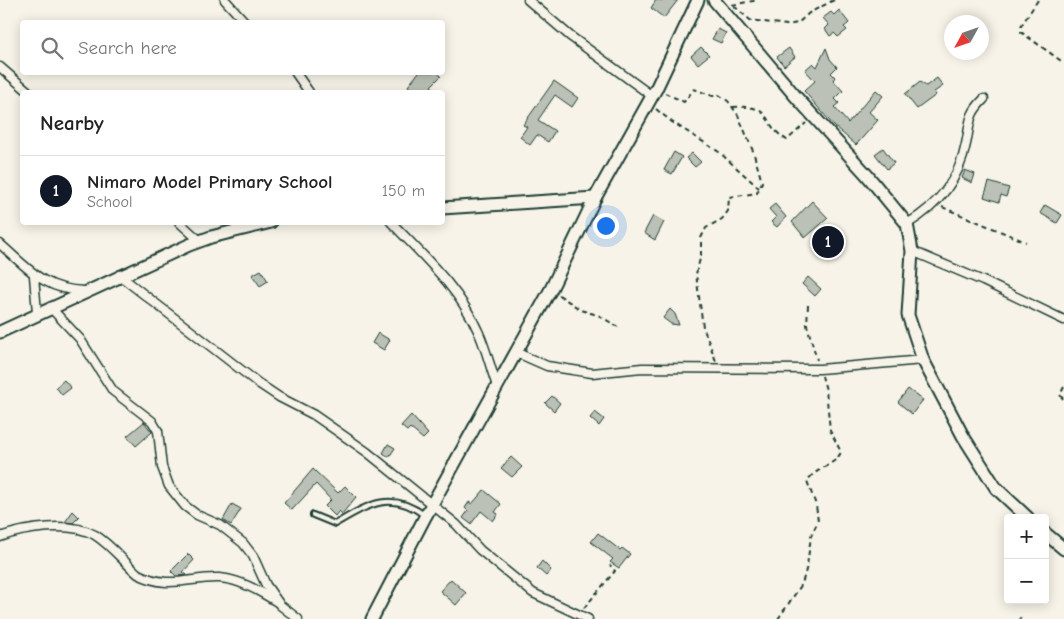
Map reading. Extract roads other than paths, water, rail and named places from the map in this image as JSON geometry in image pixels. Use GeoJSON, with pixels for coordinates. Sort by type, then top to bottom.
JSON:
{"type":"FeatureCollection","features":[{"type":"Feature","properties":{"kind":"street"},"geometry":{"type":"LineString","coordinates":[[225,0],[243,20]]}},
{"type":"Feature","properties":{"kind":"street"},"geometry":{"type":"LineString","coordinates":[[528,0],[570,36],[652,96]]}},
{"type":"Feature","properties":{"kind":"street"},"geometry":{"type":"LineString","coordinates":[[372,619],[425,517],[551,289],[594,198],[652,96],[698,0]]}},
{"type":"Feature","properties":{"kind":"street"},"geometry":{"type":"LineString","coordinates":[[717,4],[813,116],[867,175],[907,224],[912,251],[908,315],[923,360],[959,428],[996,488],[1024,514]]}},
{"type":"Feature","properties":{"kind":"street"},"geometry":{"type":"LineString","coordinates":[[0,67],[27,90]]}},
{"type":"Feature","properties":{"kind":"street"},"geometry":{"type":"LineString","coordinates":[[297,75],[307,90]]}},
{"type":"Feature","properties":{"kind":"street"},"geometry":{"type":"LineString","coordinates":[[907,224],[922,215],[956,178],[966,147],[972,111],[984,99]]}},
{"type":"Feature","properties":{"kind":"street"},"geometry":{"type":"LineString","coordinates":[[445,208],[594,198]]}},
{"type":"Feature","properties":{"kind":"street"},"geometry":{"type":"LineString","coordinates":[[182,225],[200,241]]}},
{"type":"Feature","properties":{"kind":"street"},"geometry":{"type":"LineString","coordinates":[[0,332],[119,275],[200,241],[260,225]]}},
{"type":"Feature","properties":{"kind":"street"},"geometry":{"type":"LineString","coordinates":[[394,225],[448,282],[463,303],[478,331],[497,386]]}},
{"type":"Feature","properties":{"kind":"street"},"geometry":{"type":"LineString","coordinates":[[0,244],[34,276],[49,285],[68,291],[84,291]]}},
{"type":"Feature","properties":{"kind":"street"},"geometry":{"type":"LineString","coordinates":[[912,251],[983,281],[1064,320]]}},
{"type":"Feature","properties":{"kind":"street"},"geometry":{"type":"LineString","coordinates":[[119,275],[258,383],[279,397],[314,415],[367,452],[456,524],[480,550],[533,593],[579,613],[588,619]]}},
{"type":"Feature","properties":{"kind":"street"},"geometry":{"type":"LineString","coordinates":[[34,276],[37,313]]}},
{"type":"Feature","properties":{"kind":"street"},"geometry":{"type":"LineString","coordinates":[[50,307],[80,339],[114,391],[152,421],[158,431],[162,467],[169,486],[185,506],[197,515],[220,525],[244,543],[253,556],[266,586],[280,605]]}},
{"type":"Feature","properties":{"kind":"street"},"geometry":{"type":"LineString","coordinates":[[515,352],[547,366],[592,373],[642,368],[720,370],[820,369],[923,360]]}},
{"type":"Feature","properties":{"kind":"street"},"geometry":{"type":"LineString","coordinates":[[0,537],[39,526],[76,530],[94,535],[138,574],[147,578],[175,584],[202,578],[222,578],[261,592],[298,619]]}},
{"type":"Feature","properties":{"kind":"street"},"geometry":{"type":"LineString","coordinates":[[1049,536],[1064,549]]}},
{"type":"Feature","properties":{"kind":"lane"},"geometry":{"type":"LineString","coordinates":[[313,515],[334,524],[371,503],[394,502],[413,507],[425,517]]}},
{"type":"Feature","properties":{"kind":"place","name":"Nimaro Model Primary School"},"geometry":{"type":"Point","coordinates":[828,242]}}]}
